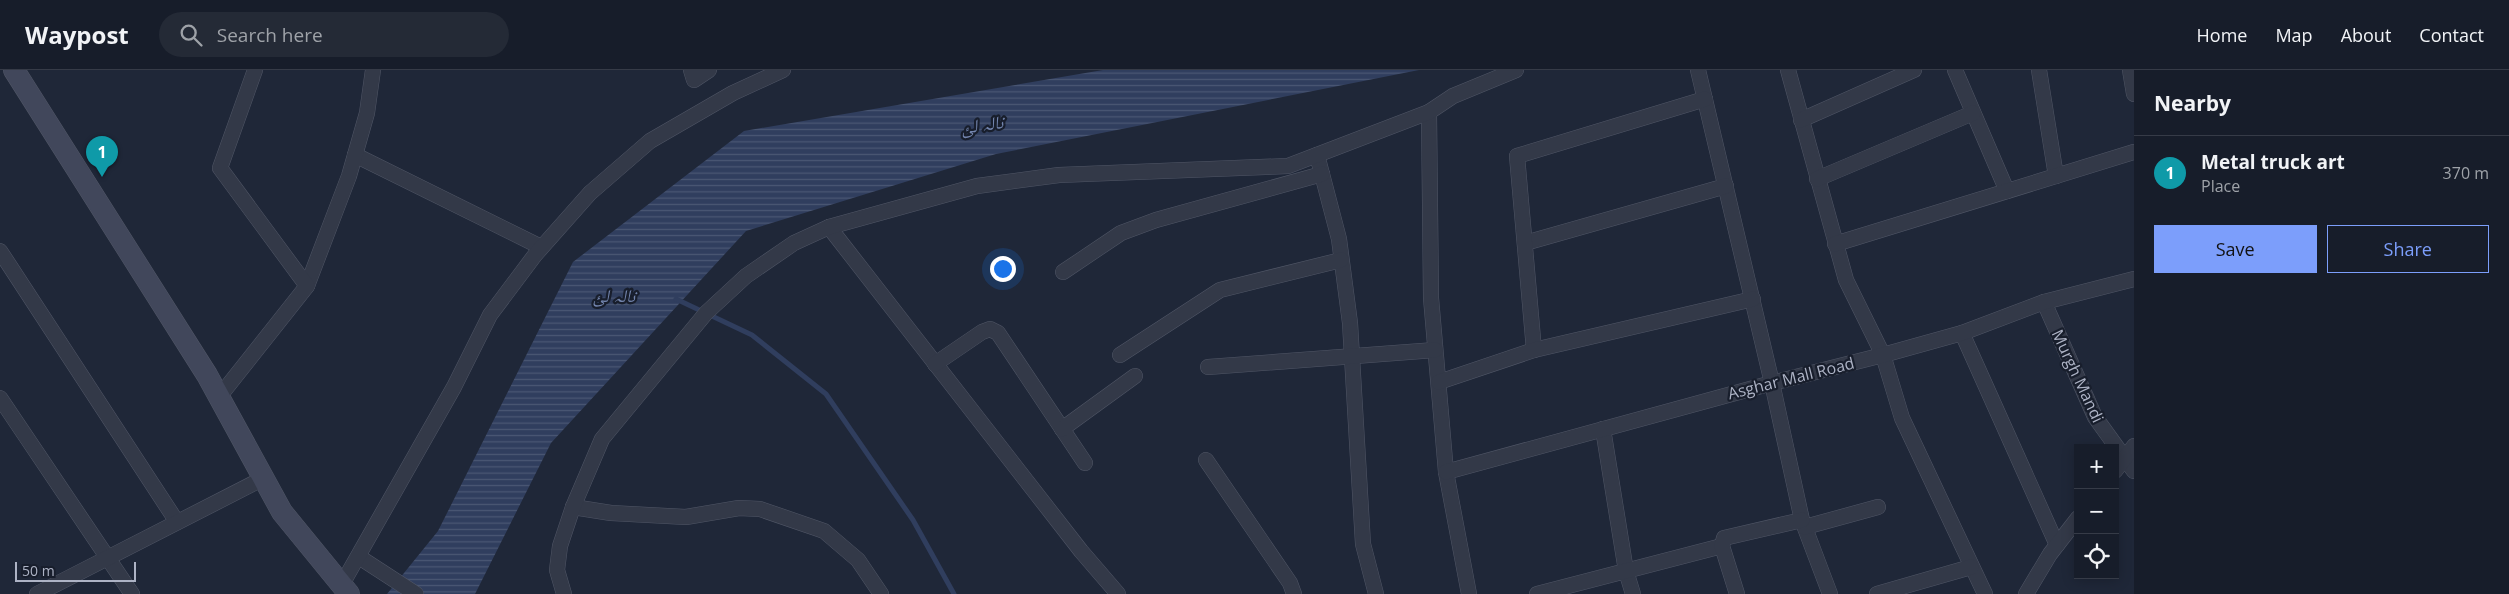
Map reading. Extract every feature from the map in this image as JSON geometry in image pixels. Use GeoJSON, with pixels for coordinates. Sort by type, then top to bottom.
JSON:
{"type":"FeatureCollection","features":[{"type":"Feature","properties":{"kind":"main road"},"geometry":{"type":"LineString","coordinates":[[14,70],[219,397],[282,512],[343,591]]}},
{"type":"Feature","properties":{"kind":"street"},"geometry":{"type":"LineString","coordinates":[[255,70],[220,168],[307,286]]}},
{"type":"Feature","properties":{"kind":"street"},"geometry":{"type":"LineString","coordinates":[[219,397],[307,286],[355,156],[367,113],[373,70]]}},
{"type":"Feature","properties":{"kind":"street"},"geometry":{"type":"LineString","coordinates":[[691,70],[694,80],[709,70]]}},
{"type":"Feature","properties":{"kind":"street"},"geometry":{"type":"LineString","coordinates":[[343,591],[359,557],[454,387],[490,315],[541,247],[590,193],[650,141],[733,93],[783,70]]}},
{"type":"Feature","properties":{"kind":"street"},"geometry":{"type":"LineString","coordinates":[[564,594],[557,570],[560,546],[573,507],[602,439],[706,314],[746,276],[794,244],[829,227],[977,186],[1060,175],[1288,166],[1429,112],[1453,96],[1516,70]]}},
{"type":"Feature","properties":{"kind":"street"},"geometry":{"type":"LineString","coordinates":[[1698,70],[1753,299],[1803,524],[1830,594]]}},
{"type":"Feature","properties":{"kind":"street"},"geometry":{"type":"LineString","coordinates":[[1788,70],[1846,280],[1883,355],[1902,418],[1985,594]]}},
{"type":"Feature","properties":{"kind":"street"},"geometry":{"type":"LineString","coordinates":[[1802,120],[1914,70]]}},
{"type":"Feature","properties":{"kind":"street"},"geometry":{"type":"LineString","coordinates":[[1955,70],[2006,191]]}},
{"type":"Feature","properties":{"kind":"street"},"geometry":{"type":"LineString","coordinates":[[2039,70],[2056,176]]}},
{"type":"Feature","properties":{"kind":"street"},"geometry":{"type":"LineString","coordinates":[[2130,70],[2134,94]]}},
{"type":"Feature","properties":{"kind":"street"},"geometry":{"type":"LineString","coordinates":[[1534,350],[1517,156],[1705,99]]}},
{"type":"Feature","properties":{"kind":"street"},"geometry":{"type":"LineString","coordinates":[[1429,112],[1431,298],[1446,472],[1469,594]]}},
{"type":"Feature","properties":{"kind":"street"},"geometry":{"type":"LineString","coordinates":[[1817,179],[1973,113]]}},
{"type":"Feature","properties":{"kind":"street"},"geometry":{"type":"LineString","coordinates":[[1835,244],[2134,152]]}},
{"type":"Feature","properties":{"kind":"street"},"geometry":{"type":"LineString","coordinates":[[1317,155],[1338,239],[1350,322],[1363,544],[1376,594]]}},
{"type":"Feature","properties":{"kind":"street"},"geometry":{"type":"LineString","coordinates":[[355,156],[541,247]]}},
{"type":"Feature","properties":{"kind":"street"},"geometry":{"type":"LineString","coordinates":[[1063,272],[1120,233],[1156,220],[1322,174]]}},
{"type":"Feature","properties":{"kind":"street"},"geometry":{"type":"LineString","coordinates":[[1525,243],[1726,186]]}},
{"type":"Feature","properties":{"kind":"street"},"geometry":{"type":"LineString","coordinates":[[829,227],[1081,551],[1118,594]]}},
{"type":"Feature","properties":{"kind":"street"},"geometry":{"type":"LineString","coordinates":[[0,251],[177,522]]}},
{"type":"Feature","properties":{"kind":"street"},"geometry":{"type":"LineString","coordinates":[[1120,354],[1220,290],[1341,260]]}},
{"type":"Feature","properties":{"kind":"street","name":"Asghar Mall Road"},"geometry":{"type":"LineString","coordinates":[[1446,472],[1962,333],[2044,302],[2134,279]]}},
{"type":"Feature","properties":{"kind":"street"},"geometry":{"type":"LineString","coordinates":[[1439,382],[1534,350],[1753,299]]}},
{"type":"Feature","properties":{"kind":"street","name":"Murgh Mandi"},"geometry":{"type":"LineString","coordinates":[[2044,302],[2095,417],[2124,467]]}},
{"type":"Feature","properties":{"kind":"street"},"geometry":{"type":"LineString","coordinates":[[935,364],[982,332],[990,329],[998,333],[1085,462]]}},
{"type":"Feature","properties":{"kind":"street"},"geometry":{"type":"LineString","coordinates":[[1962,333],[2057,545]]}},
{"type":"Feature","properties":{"kind":"street"},"geometry":{"type":"LineString","coordinates":[[1208,367],[1352,354],[1436,350]]}},
{"type":"Feature","properties":{"kind":"street"},"geometry":{"type":"LineString","coordinates":[[1062,429],[1136,376]]}},
{"type":"Feature","properties":{"kind":"street"},"geometry":{"type":"LineString","coordinates":[[0,398],[132,594]]}},
{"type":"Feature","properties":{"kind":"street"},"geometry":{"type":"LineString","coordinates":[[1603,429],[1626,571],[1633,594]]}},
{"type":"Feature","properties":{"kind":"street"},"geometry":{"type":"LineString","coordinates":[[2124,467],[2134,446]]}},
{"type":"Feature","properties":{"kind":"street"},"geometry":{"type":"LineString","coordinates":[[1206,460],[1290,583],[1294,594]]}},
{"type":"Feature","properties":{"kind":"street"},"geometry":{"type":"LineString","coordinates":[[37,594],[264,478]]}},
{"type":"Feature","properties":{"kind":"street"},"geometry":{"type":"LineString","coordinates":[[573,507],[611,513],[686,517],[739,508],[760,509],[824,531],[858,560],[882,594]]}},
{"type":"Feature","properties":{"kind":"street"},"geometry":{"type":"LineString","coordinates":[[1737,594],[1722,546],[1724,538],[1803,524],[1878,507]]}},
{"type":"Feature","properties":{"kind":"street"},"geometry":{"type":"LineString","coordinates":[[2026,594],[2057,545],[2074,523]]}},
{"type":"Feature","properties":{"kind":"street"},"geometry":{"type":"LineString","coordinates":[[1545,593],[1722,546]]}},
{"type":"Feature","properties":{"kind":"street"},"geometry":{"type":"LineString","coordinates":[[359,557],[416,594]]}},
{"type":"Feature","properties":{"kind":"street"},"geometry":{"type":"LineString","coordinates":[[1877,594],[1971,567]]}},
{"type":"Feature","properties":{"kind":"water","name":"نالہ لئ"},"geometry":{"type":"Polygon","coordinates":[[[1103,70],[1419,70],[996,154],[746,231],[551,443],[475,594],[387,594],[438,531],[573,262],[744,131],[1103,70]]]}},
{"type":"Feature","properties":{"kind":"waterway"},"geometry":{"type":"LineString","coordinates":[[676,299],[752,335],[826,394],[913,520],[954,594]]}},
{"type":"Feature","properties":{"kind":"place","name":"Metal truck art"},"geometry":{"type":"Point","coordinates":[102,177]}}]}
